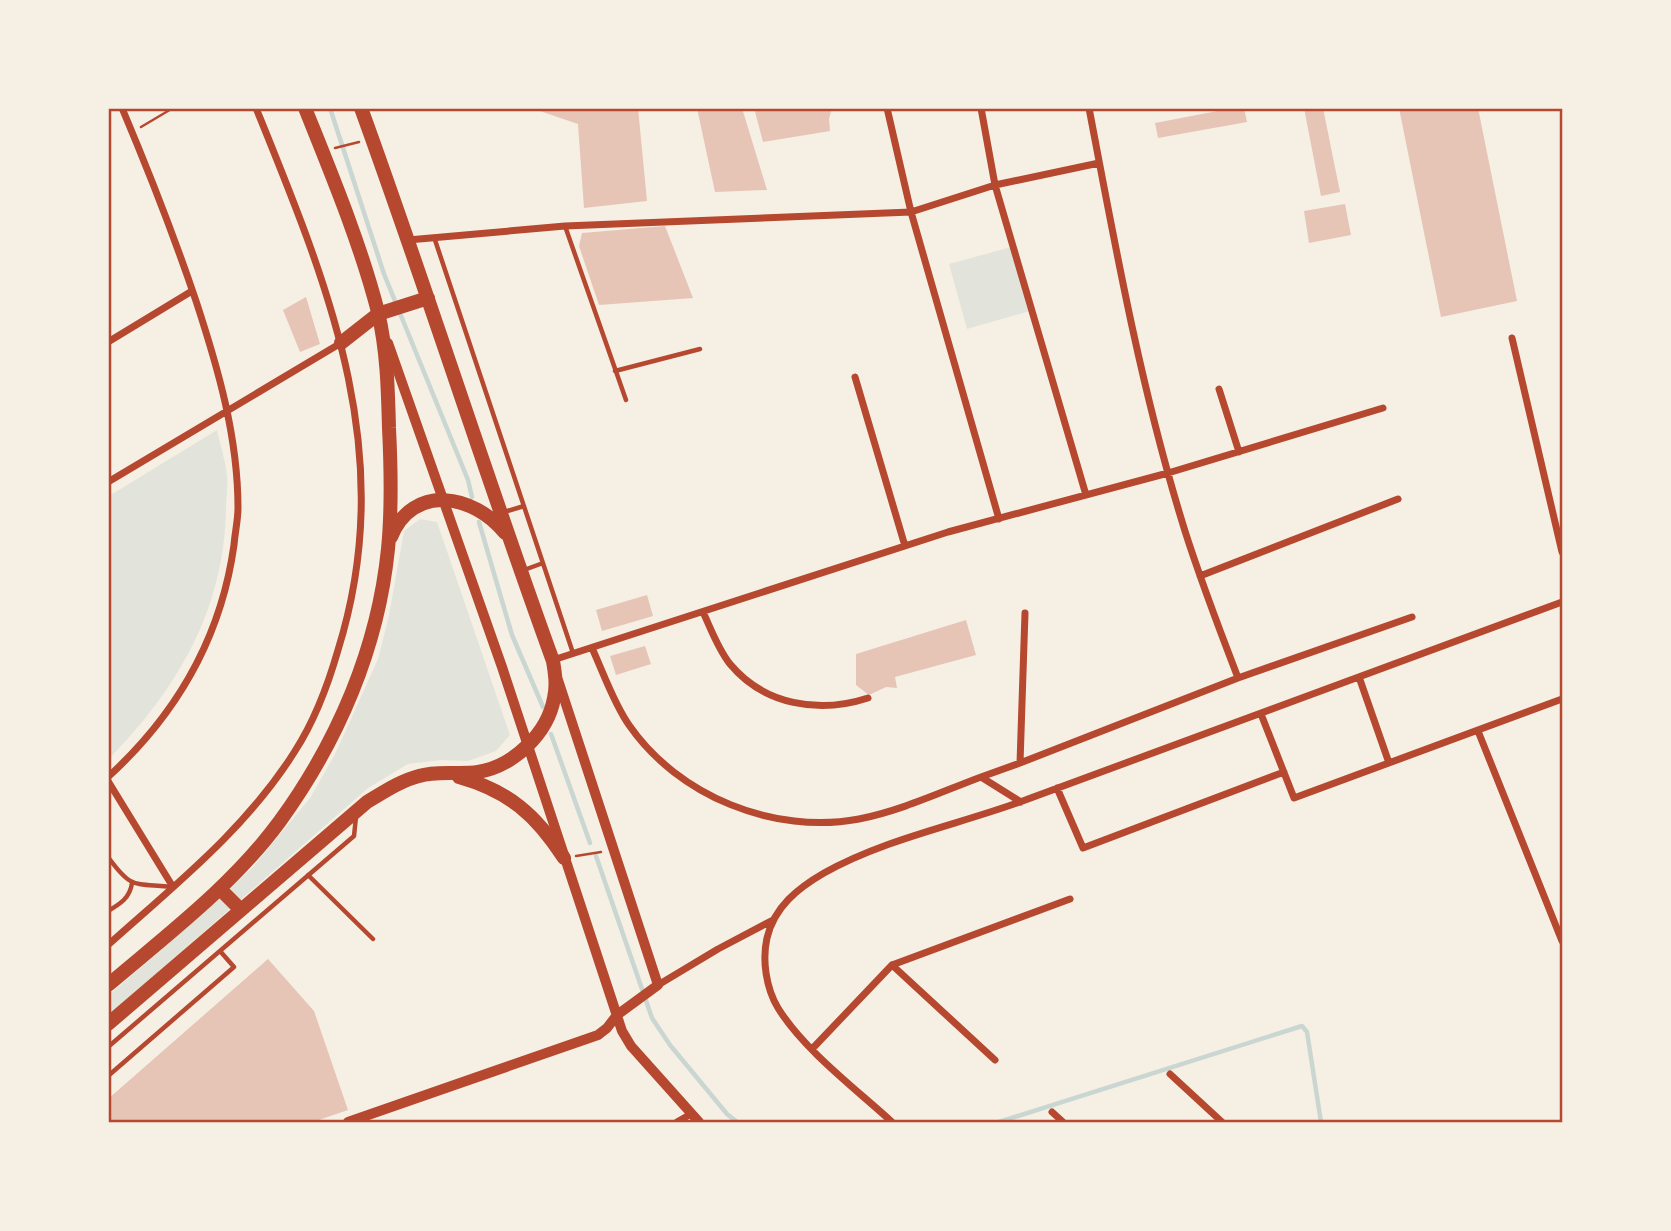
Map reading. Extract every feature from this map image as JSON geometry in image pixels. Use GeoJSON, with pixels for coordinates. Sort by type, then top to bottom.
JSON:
{"type":"FeatureCollection","features":[{"type":"Feature","properties":{"kind":"main road"},"geometry":{"type":"LineString","coordinates":[[305,108],[378,314],[388,376],[391,499],[388,550]]}},
{"type":"Feature","properties":{"kind":"main road"},"geometry":{"type":"LineString","coordinates":[[108,1024],[376,796],[404,781],[433,773],[477,772],[504,763],[528,744],[540,730],[552,706],[556,679],[553,660],[520,572],[361,108]]}},
{"type":"Feature","properties":{"kind":"main road"},"geometry":{"type":"LineString","coordinates":[[341,343],[378,314],[428,298]]}},
{"type":"Feature","properties":{"kind":"main road"},"geometry":{"type":"LineString","coordinates":[[108,985],[220,889],[279,822],[320,761],[349,701],[366,653],[392,534],[400,520],[412,509],[426,502],[442,499],[465,504],[486,514],[508,537]]}},
{"type":"Feature","properties":{"kind":"main road"},"geometry":{"type":"LineString","coordinates":[[448,773],[479,782],[511,798],[541,827],[564,858]]}},
{"type":"Feature","properties":{"kind":"main road"},"geometry":{"type":"LineString","coordinates":[[220,889],[241,910]]}},
{"type":"Feature","properties":{"kind":"street"},"geometry":{"type":"LineString","coordinates":[[122,108],[160,198],[209,340],[228,411],[237,469],[238,511],[232,561],[222,605],[203,652],[182,692],[157,727],[108,779],[173,887]]}},
{"type":"Feature","properties":{"kind":"street"},"geometry":{"type":"LineString","coordinates":[[108,945],[245,818],[295,751],[327,684],[347,621],[355,582],[362,468],[351,386],[341,343],[315,260],[256,108]]}},
{"type":"Feature","properties":{"kind":"street"},"geometry":{"type":"LineString","coordinates":[[887,108],[911,212],[999,519]]}},
{"type":"Feature","properties":{"kind":"street"},"geometry":{"type":"LineString","coordinates":[[981,108],[995,185],[1086,495]]}},
{"type":"Feature","properties":{"kind":"street"},"geometry":{"type":"LineString","coordinates":[[1089,108],[1140,362],[1168,473],[1200,576],[1238,678]]}},
{"type":"Feature","properties":{"kind":"street"},"geometry":{"type":"LineString","coordinates":[[407,240],[565,226],[911,212],[995,185],[1100,163]]}},
{"type":"Feature","properties":{"kind":"street"},"geometry":{"type":"LineString","coordinates":[[108,342],[192,291]]}},
{"type":"Feature","properties":{"kind":"street"},"geometry":{"type":"LineString","coordinates":[[378,314],[528,744],[622,1031],[631,1046],[695,1118],[677,1122]]}},
{"type":"Feature","properties":{"kind":"street"},"geometry":{"type":"LineString","coordinates":[[1512,338],[1563,552]]}},
{"type":"Feature","properties":{"kind":"street"},"geometry":{"type":"LineString","coordinates":[[108,482],[341,343]]}},
{"type":"Feature","properties":{"kind":"street"},"geometry":{"type":"LineString","coordinates":[[855,377],[905,546]]}},
{"type":"Feature","properties":{"kind":"street"},"geometry":{"type":"LineString","coordinates":[[1219,389],[1239,452]]}},
{"type":"Feature","properties":{"kind":"street"},"geometry":{"type":"LineString","coordinates":[[658,985],[574,733],[553,660],[905,546],[1168,473],[1382,408]]}},
{"type":"Feature","properties":{"kind":"street"},"geometry":{"type":"LineString","coordinates":[[1200,576],[1398,499]]}},
{"type":"Feature","properties":{"kind":"street"},"geometry":{"type":"LineString","coordinates":[[892,1122],[812,1049],[778,1007],[769,987],[765,962],[767,937],[774,920],[796,891],[825,872],[860,855],[1021,802],[1563,602]]}},
{"type":"Feature","properties":{"kind":"street"},"geometry":{"type":"LineString","coordinates":[[703,612],[729,663],[745,679],[766,693],[795,704],[818,707],[849,704],[867,698]]}},
{"type":"Feature","properties":{"kind":"street"},"geometry":{"type":"LineString","coordinates":[[1020,763],[1025,614]]}},
{"type":"Feature","properties":{"kind":"street"},"geometry":{"type":"LineString","coordinates":[[592,648],[628,724],[657,759],[685,779],[738,810],[788,821],[859,819],[1020,763],[1238,678],[1412,617]]}},
{"type":"Feature","properties":{"kind":"street"},"geometry":{"type":"LineString","coordinates":[[1359,677],[1390,763]]}},
{"type":"Feature","properties":{"kind":"street"},"geometry":{"type":"LineString","coordinates":[[1261,713],[1294,798],[1563,699]]}},
{"type":"Feature","properties":{"kind":"street"},"geometry":{"type":"LineString","coordinates":[[1478,731],[1563,941]]}},
{"type":"Feature","properties":{"kind":"street"},"geometry":{"type":"LineString","coordinates":[[1057,789],[1083,848],[1284,772]]}},
{"type":"Feature","properties":{"kind":"street"},"geometry":{"type":"LineString","coordinates":[[981,777],[1021,802]]}},
{"type":"Feature","properties":{"kind":"street"},"geometry":{"type":"LineString","coordinates":[[812,1049],[892,965],[1070,899]]}},
{"type":"Feature","properties":{"kind":"street"},"geometry":{"type":"LineString","coordinates":[[348,1122],[598,1035],[617,1015],[658,985],[718,948],[774,920]]}},
{"type":"Feature","properties":{"kind":"street"},"geometry":{"type":"LineString","coordinates":[[892,965],[995,1060]]}},
{"type":"Feature","properties":{"kind":"street"},"geometry":{"type":"LineString","coordinates":[[1170,1074],[1222,1122]]}},
{"type":"Feature","properties":{"kind":"street"},"geometry":{"type":"LineString","coordinates":[[1052,1112],[1063,1122]]}},
{"type":"Feature","properties":{"kind":"lane"},"geometry":{"type":"LineString","coordinates":[[565,226],[626,400]]}},
{"type":"Feature","properties":{"kind":"lane"},"geometry":{"type":"LineString","coordinates":[[434,237],[573,654]]}},
{"type":"Feature","properties":{"kind":"lane"},"geometry":{"type":"LineString","coordinates":[[615,371],[700,349]]}},
{"type":"Feature","properties":{"kind":"lane"},"geometry":{"type":"LineString","coordinates":[[500,513],[524,506]]}},
{"type":"Feature","properties":{"kind":"lane"},"geometry":{"type":"LineString","coordinates":[[520,572],[543,563]]}},
{"type":"Feature","properties":{"kind":"lane"},"geometry":{"type":"LineString","coordinates":[[108,1047],[354,835],[356,811]]}},
{"type":"Feature","properties":{"kind":"lane"},"geometry":{"type":"LineString","coordinates":[[108,857],[124,878],[132,883],[173,887]]}},
{"type":"Feature","properties":{"kind":"lane"},"geometry":{"type":"LineString","coordinates":[[308,875],[373,939]]}},
{"type":"Feature","properties":{"kind":"lane"},"geometry":{"type":"LineString","coordinates":[[108,911],[124,901],[131,891],[132,883]]}},
{"type":"Feature","properties":{"kind":"lane"},"geometry":{"type":"LineString","coordinates":[[108,1076],[233,967],[220,951]]}},
{"type":"Feature","properties":{"kind":"path"},"geometry":{"type":"LineString","coordinates":[[132,132],[173,108]]}},
{"type":"Feature","properties":{"kind":"path"},"geometry":{"type":"LineString","coordinates":[[322,152],[372,138]]}},
{"type":"Feature","properties":{"kind":"path"},"geometry":{"type":"LineString","coordinates":[[564,858],[614,850]]}},
{"type":"Feature","properties":{"kind":"shaded area"},"geometry":{"type":"Polygon","coordinates":[[[1015,246],[1033,310],[967,329],[949,264],[1015,246]]]}},
{"type":"Feature","properties":{"kind":"shaded area"},"geometry":{"type":"Polygon","coordinates":[[[217,430],[227,485],[223,546],[217,581],[193,645],[176,675],[134,732],[109,759],[109,496],[217,430]]]}},
{"type":"Feature","properties":{"kind":"shaded area"},"geometry":{"type":"Polygon","coordinates":[[[420,519],[437,522],[510,735],[496,751],[468,761],[441,760],[408,764],[368,788],[109,1015],[109,995],[253,867],[310,798],[335,754],[378,659],[404,531],[420,519]]]}},
{"type":"Feature","properties":{"kind":"building"},"geometry":{"type":"Polygon","coordinates":[[[531,108],[638,108],[647,201],[584,208],[578,124],[531,108]]]}},
{"type":"Feature","properties":{"kind":"building"},"geometry":{"type":"Polygon","coordinates":[[[697,108],[742,108],[767,190],[715,192],[697,108]]]}},
{"type":"Feature","properties":{"kind":"building"},"geometry":{"type":"Polygon","coordinates":[[[754,108],[832,108],[830,131],[763,142],[754,108]]]}},
{"type":"Feature","properties":{"kind":"building"},"geometry":{"type":"Polygon","coordinates":[[[1244,108],[1247,122],[1158,138],[1155,123],[1244,108]]]}},
{"type":"Feature","properties":{"kind":"building"},"geometry":{"type":"Polygon","coordinates":[[[1304,108],[1323,108],[1340,192],[1321,196],[1304,108]]]}},
{"type":"Feature","properties":{"kind":"building"},"geometry":{"type":"Polygon","coordinates":[[[1399,108],[1478,108],[1517,301],[1441,317],[1399,108]]]}},
{"type":"Feature","properties":{"kind":"building"},"geometry":{"type":"Polygon","coordinates":[[[1345,204],[1351,235],[1309,243],[1304,211],[1345,204]]]}},
{"type":"Feature","properties":{"kind":"building"},"geometry":{"type":"Polygon","coordinates":[[[665,226],[693,298],[599,305],[579,246],[582,233],[665,226]]]}},
{"type":"Feature","properties":{"kind":"building"},"geometry":{"type":"Polygon","coordinates":[[[306,297],[320,344],[300,352],[283,310],[306,297]]]}},
{"type":"Feature","properties":{"kind":"building"},"geometry":{"type":"Polygon","coordinates":[[[647,595],[653,616],[602,631],[596,610],[647,595]]]}},
{"type":"Feature","properties":{"kind":"building"},"geometry":{"type":"Polygon","coordinates":[[[966,620],[976,655],[895,677],[897,688],[886,687],[869,695],[856,685],[856,654],[966,620]]]}},
{"type":"Feature","properties":{"kind":"building"},"geometry":{"type":"Polygon","coordinates":[[[645,646],[651,664],[616,675],[610,656],[645,646]]]}},
{"type":"Feature","properties":{"kind":"building"},"geometry":{"type":"Polygon","coordinates":[[[268,959],[314,1011],[348,1110],[313,1122],[108,1122],[108,1099],[268,959]]]}},
{"type":"Feature","properties":{"kind":"waterway"},"geometry":{"type":"LineString","coordinates":[[330,108],[384,274],[468,480],[472,497]]}},
{"type":"Feature","properties":{"kind":"waterway"},"geometry":{"type":"LineString","coordinates":[[479,522],[512,635],[543,707]]}},
{"type":"Feature","properties":{"kind":"waterway"},"geometry":{"type":"LineString","coordinates":[[551,734],[590,843]]}},
{"type":"Feature","properties":{"kind":"waterway"},"geometry":{"type":"LineString","coordinates":[[596,856],[652,1018],[670,1045],[727,1114],[737,1122]]}},
{"type":"Feature","properties":{"kind":"waterway"},"geometry":{"type":"LineString","coordinates":[[999,1122],[1302,1026],[1307,1032],[1321,1122]]}}]}
